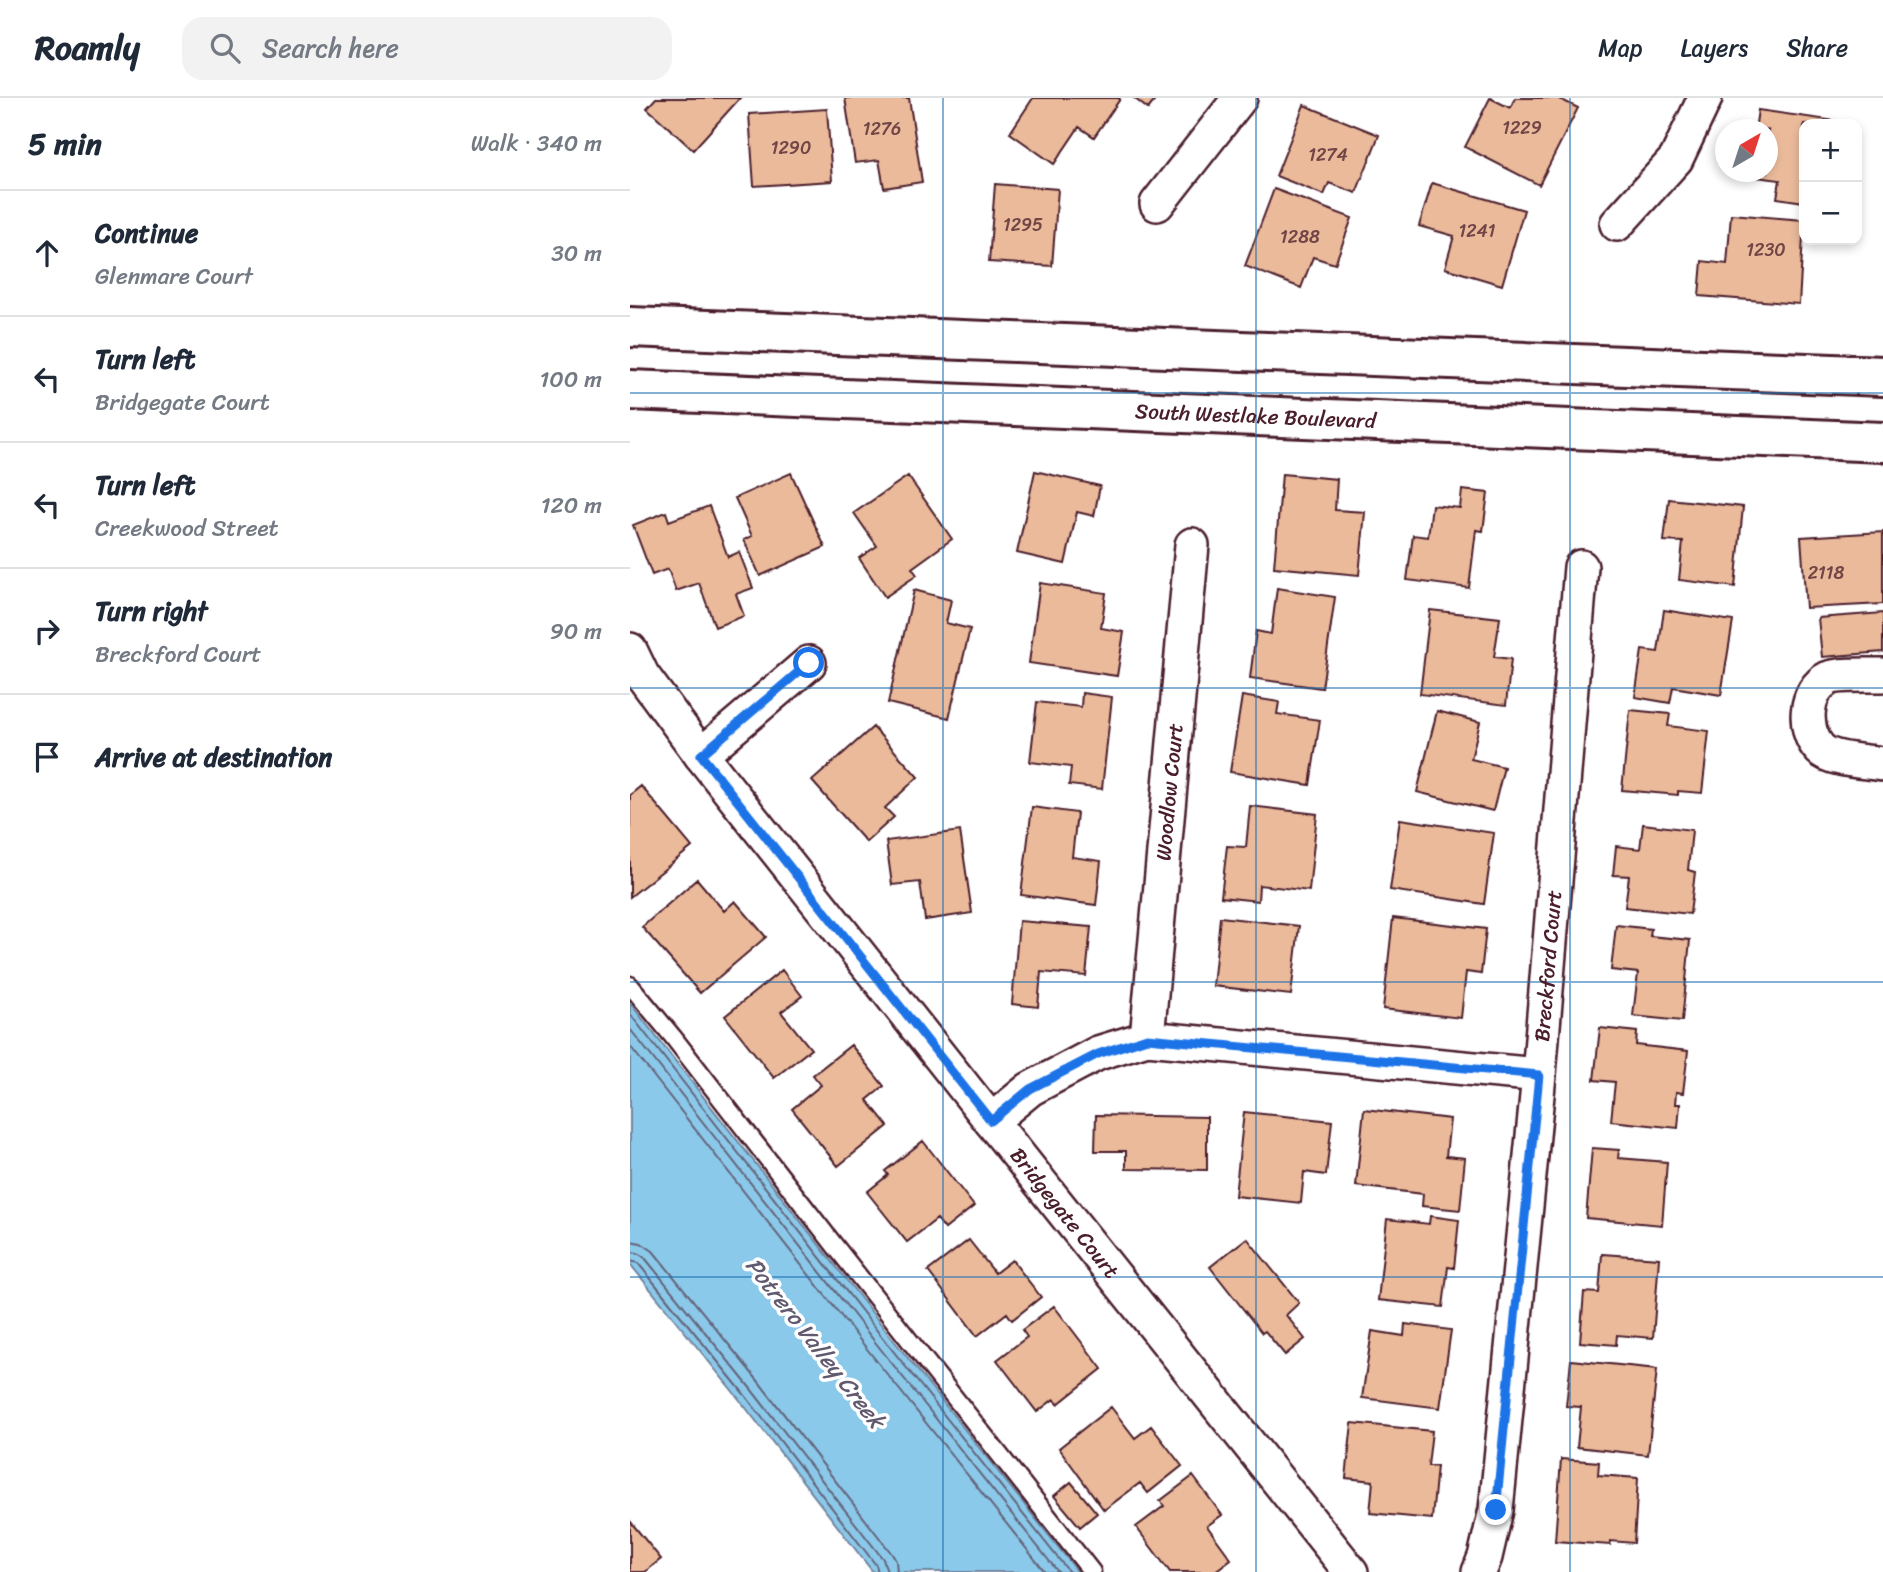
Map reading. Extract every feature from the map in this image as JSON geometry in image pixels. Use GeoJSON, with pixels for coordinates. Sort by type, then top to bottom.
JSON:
{"type":"FeatureCollection","features":[{"type":"Feature","properties":{"kind":"main road"},"geometry":{"type":"LineString","coordinates":[[630,327],[1883,376]]}},
{"type":"Feature","properties":{"kind":"main road","name":"South Westlake Boulevard"},"geometry":{"type":"LineString","coordinates":[[630,390],[1883,443]]}},
{"type":"Feature","properties":{"kind":"street"},"geometry":{"type":"LineString","coordinates":[[1157,204],[1240,98]]}},
{"type":"Feature","properties":{"kind":"street"},"geometry":{"type":"LineString","coordinates":[[1617,224],[1676,159],[1705,98]]}},
{"type":"Feature","properties":{"kind":"street","name":"Woodlow Court"},"geometry":{"type":"LineString","coordinates":[[1147,1038],[1192,545]]}},
{"type":"Feature","properties":{"kind":"street","name":"Breckford Court"},"geometry":{"type":"LineString","coordinates":[[1479,1572],[1496,1510],[1539,1075],[1581,567]]}},
{"type":"Feature","properties":{"kind":"street","name":"Bridgegate Court"},"geometry":{"type":"LineString","coordinates":[[630,650],[642,675],[701,755],[1351,1572]]}},
{"type":"Feature","properties":{"kind":"street"},"geometry":{"type":"LineString","coordinates":[[701,755],[809,663]]}},
{"type":"Feature","properties":{"kind":"street"},"geometry":{"type":"LineString","coordinates":[[1883,675],[1830,677],[1811,697],[1808,717],[1813,736],[1821,749],[1837,758],[1883,764]]}},
{"type":"Feature","properties":{"kind":"street"},"geometry":{"type":"LineString","coordinates":[[991,1121],[1030,1089],[1098,1054],[1147,1038],[1539,1075]]}},
{"type":"Feature","properties":{"kind":"lane"},"geometry":{"type":"LineString","coordinates":[[630,985],[1092,1572]]}},
{"type":"Feature","properties":{"kind":"water","name":"Potrero Valley Creek"},"geometry":{"type":"Polygon","coordinates":[[[630,1003],[1078,1572],[873,1572],[630,1264],[630,1003]]]}},
{"type":"Feature","properties":{"kind":"building"},"geometry":{"type":"Polygon","coordinates":[[[656,98],[740,98],[693,150],[647,108],[656,98]]]}},
{"type":"Feature","properties":{"kind":"building"},"geometry":{"type":"Polygon","coordinates":[[[845,98],[909,98],[922,182],[884,188],[879,160],[855,163],[845,98]]]}},
{"type":"Feature","properties":{"kind":"building"},"geometry":{"type":"Polygon","coordinates":[[[1033,98],[1120,99],[1094,137],[1079,127],[1054,164],[1010,133],[1033,98]]]}},
{"type":"Feature","properties":{"kind":"building"},"geometry":{"type":"Polygon","coordinates":[[[1134,98],[1157,98],[1148,109],[1134,98]]]}},
{"type":"Feature","properties":{"kind":"building"},"geometry":{"type":"Polygon","coordinates":[[[1490,98],[1510,108],[1515,98],[1558,98],[1578,108],[1539,185],[1465,147],[1490,98]]]}},
{"type":"Feature","properties":{"kind":"building"},"geometry":{"type":"Polygon","coordinates":[[[1304,105],[1379,135],[1356,193],[1329,183],[1324,195],[1276,176],[1304,105]]]}},
{"type":"Feature","properties":{"kind":"building"},"geometry":{"type":"Polygon","coordinates":[[[827,109],[832,181],[754,186],[749,114],[827,109]]]}},
{"type":"Feature","properties":{"kind":"building"},"geometry":{"type":"Polygon","coordinates":[[[1758,110],[1822,119],[1799,119],[1799,201],[1777,198],[1780,180],[1778,119],[1757,119],[1758,110]]]}},
{"type":"Feature","properties":{"kind":"building"},"geometry":{"type":"Polygon","coordinates":[[[1432,183],[1524,210],[1502,285],[1445,268],[1454,236],[1419,226],[1432,183]]]}},
{"type":"Feature","properties":{"kind":"building"},"geometry":{"type":"Polygon","coordinates":[[[995,184],[1058,189],[1052,266],[989,262],[995,184]]]}},
{"type":"Feature","properties":{"kind":"building"},"geometry":{"type":"Polygon","coordinates":[[[1274,189],[1352,218],[1335,264],[1313,257],[1301,288],[1245,266],[1274,189]]]}},
{"type":"Feature","properties":{"kind":"building"},"geometry":{"type":"Polygon","coordinates":[[[1731,214],[1799,220],[1799,245],[1803,245],[1799,304],[1699,296],[1702,261],[1727,264],[1731,214]]]}},
{"type":"Feature","properties":{"kind":"building"},"geometry":{"type":"Polygon","coordinates":[[[1035,471],[1100,486],[1094,516],[1077,512],[1065,564],[1017,553],[1035,471]]]}},
{"type":"Feature","properties":{"kind":"building"},"geometry":{"type":"Polygon","coordinates":[[[791,473],[825,547],[760,576],[744,540],[752,536],[735,498],[791,473]]]}},
{"type":"Feature","properties":{"kind":"building"},"geometry":{"type":"Polygon","coordinates":[[[1282,474],[1337,479],[1335,510],[1365,512],[1359,575],[1274,567],[1282,474]]]}},
{"type":"Feature","properties":{"kind":"building"},"geometry":{"type":"Polygon","coordinates":[[[908,476],[952,539],[912,568],[917,575],[885,597],[859,558],[877,546],[854,513],[908,476]]]}},
{"type":"Feature","properties":{"kind":"building"},"geometry":{"type":"Polygon","coordinates":[[[1462,490],[1488,493],[1483,531],[1476,530],[1469,588],[1407,580],[1413,535],[1428,537],[1432,505],[1460,508],[1462,490]]]}},
{"type":"Feature","properties":{"kind":"building"},"geometry":{"type":"Polygon","coordinates":[[[1669,499],[1743,507],[1735,587],[1679,580],[1683,542],[1664,541],[1669,499]]]}},
{"type":"Feature","properties":{"kind":"building"},"geometry":{"type":"Polygon","coordinates":[[[709,506],[728,557],[739,552],[753,588],[736,594],[744,616],[715,627],[699,583],[676,591],[668,569],[652,575],[633,525],[666,512],[669,521],[709,506]]]}},
{"type":"Feature","properties":{"kind":"building"},"geometry":{"type":"Polygon","coordinates":[[[1883,532],[1883,604],[1806,608],[1801,537],[1883,532]]]}},
{"type":"Feature","properties":{"kind":"building"},"geometry":{"type":"Polygon","coordinates":[[[1040,583],[1106,593],[1101,628],[1124,632],[1117,676],[1029,663],[1040,583]]]}},
{"type":"Feature","properties":{"kind":"building"},"geometry":{"type":"Polygon","coordinates":[[[1277,588],[1335,597],[1322,688],[1250,678],[1256,631],[1271,634],[1277,588]]]}},
{"type":"Feature","properties":{"kind":"building"},"geometry":{"type":"Polygon","coordinates":[[[914,590],[951,600],[946,623],[970,629],[949,718],[888,703],[914,590]]]}},
{"type":"Feature","properties":{"kind":"building"},"geometry":{"type":"Polygon","coordinates":[[[1430,610],[1500,618],[1494,657],[1511,659],[1506,705],[1420,694],[1430,610]]]}},
{"type":"Feature","properties":{"kind":"building"},"geometry":{"type":"Polygon","coordinates":[[[1664,610],[1733,621],[1721,695],[1673,687],[1670,703],[1635,697],[1642,650],[1658,652],[1664,610]]]}},
{"type":"Feature","properties":{"kind":"building"},"geometry":{"type":"Polygon","coordinates":[[[1883,613],[1883,652],[1822,657],[1818,618],[1883,613]]]}},
{"type":"Feature","properties":{"kind":"building"},"geometry":{"type":"Polygon","coordinates":[[[1082,693],[1112,697],[1102,789],[1069,785],[1071,767],[1030,762],[1037,702],[1081,707],[1082,693]]]}},
{"type":"Feature","properties":{"kind":"building"},"geometry":{"type":"Polygon","coordinates":[[[1242,696],[1279,702],[1277,714],[1320,720],[1310,785],[1230,772],[1242,696]]]}},
{"type":"Feature","properties":{"kind":"building"},"geometry":{"type":"Polygon","coordinates":[[[1630,710],[1670,714],[1668,726],[1709,731],[1702,793],[1678,791],[1678,795],[1622,790],[1630,710]]]}},
{"type":"Feature","properties":{"kind":"building"},"geometry":{"type":"Polygon","coordinates":[[[1437,711],[1480,722],[1471,759],[1504,767],[1493,811],[1417,792],[1437,711]]]}},
{"type":"Feature","properties":{"kind":"building"},"geometry":{"type":"Polygon","coordinates":[[[873,727],[918,777],[885,808],[894,817],[866,842],[812,781],[873,727]]]}},
{"type":"Feature","properties":{"kind":"building"},"geometry":{"type":"Polygon","coordinates":[[[641,786],[692,847],[630,897],[630,795],[641,786]]]}},
{"type":"Feature","properties":{"kind":"building"},"geometry":{"type":"Polygon","coordinates":[[[1250,806],[1317,814],[1309,891],[1259,885],[1258,901],[1221,897],[1227,846],[1246,847],[1250,806]]]}},
{"type":"Feature","properties":{"kind":"building"},"geometry":{"type":"Polygon","coordinates":[[[1032,807],[1077,813],[1072,857],[1101,861],[1096,905],[1021,895],[1032,807]]]}},
{"type":"Feature","properties":{"kind":"building"},"geometry":{"type":"Polygon","coordinates":[[[1400,819],[1494,833],[1484,904],[1390,890],[1400,819]]]}},
{"type":"Feature","properties":{"kind":"building"},"geometry":{"type":"Polygon","coordinates":[[[1643,824],[1692,830],[1688,870],[1695,872],[1690,914],[1625,907],[1629,876],[1613,875],[1616,846],[1640,849],[1643,824]]]}},
{"type":"Feature","properties":{"kind":"building"},"geometry":{"type":"Polygon","coordinates":[[[960,831],[972,913],[925,920],[920,882],[892,885],[886,841],[960,831]]]}},
{"type":"Feature","properties":{"kind":"building"},"geometry":{"type":"Polygon","coordinates":[[[697,879],[724,911],[735,901],[766,937],[700,993],[642,927],[697,879]]]}},
{"type":"Feature","properties":{"kind":"building"},"geometry":{"type":"Polygon","coordinates":[[[1220,917],[1299,926],[1291,995],[1213,986],[1220,917]]]}},
{"type":"Feature","properties":{"kind":"building"},"geometry":{"type":"Polygon","coordinates":[[[1393,918],[1486,929],[1481,974],[1466,972],[1461,1018],[1383,1009],[1393,918]]]}},
{"type":"Feature","properties":{"kind":"building"},"geometry":{"type":"Polygon","coordinates":[[[1019,921],[1091,927],[1086,976],[1041,972],[1038,1007],[1012,1004],[1019,921]]]}},
{"type":"Feature","properties":{"kind":"building"},"geometry":{"type":"Polygon","coordinates":[[[1616,925],[1651,929],[1650,936],[1690,940],[1682,1021],[1633,1016],[1638,973],[1611,970],[1616,925]]]}},
{"type":"Feature","properties":{"kind":"building"},"geometry":{"type":"Polygon","coordinates":[[[782,970],[802,996],[781,1012],[811,1049],[774,1078],[725,1016],[782,970]]]}},
{"type":"Feature","properties":{"kind":"building"},"geometry":{"type":"Polygon","coordinates":[[[1600,1028],[1637,1032],[1636,1045],[1688,1051],[1683,1093],[1676,1092],[1675,1104],[1680,1104],[1678,1128],[1611,1121],[1615,1082],[1594,1080],[1600,1028]]]}},
{"type":"Feature","properties":{"kind":"building"},"geometry":{"type":"Polygon","coordinates":[[[851,1045],[884,1086],[867,1100],[888,1126],[838,1166],[792,1109],[821,1085],[813,1075],[851,1045]]]}},
{"type":"Feature","properties":{"kind":"building"},"geometry":{"type":"Polygon","coordinates":[[[1364,1109],[1450,1119],[1446,1156],[1465,1158],[1460,1210],[1422,1206],[1423,1194],[1356,1186],[1364,1109]]]}},
{"type":"Feature","properties":{"kind":"building"},"geometry":{"type":"Polygon","coordinates":[[[1244,1112],[1332,1121],[1326,1175],[1304,1172],[1301,1203],[1235,1196],[1244,1112]]]}},
{"type":"Feature","properties":{"kind":"building"},"geometry":{"type":"Polygon","coordinates":[[[1096,1115],[1207,1117],[1207,1170],[1126,1169],[1126,1151],[1095,1151],[1096,1115]]]}},
{"type":"Feature","properties":{"kind":"building"},"geometry":{"type":"Polygon","coordinates":[[[923,1141],[974,1206],[945,1229],[937,1219],[907,1242],[867,1192],[888,1175],[885,1171],[923,1141]]]}},
{"type":"Feature","properties":{"kind":"building"},"geometry":{"type":"Polygon","coordinates":[[[1592,1148],[1619,1150],[1618,1158],[1667,1162],[1662,1225],[1586,1218],[1592,1148]]]}},
{"type":"Feature","properties":{"kind":"building"},"geometry":{"type":"Polygon","coordinates":[[[1430,1216],[1459,1220],[1454,1268],[1448,1267],[1443,1307],[1378,1300],[1387,1219],[1429,1224],[1430,1216]]]}},
{"type":"Feature","properties":{"kind":"building"},"geometry":{"type":"Polygon","coordinates":[[[1247,1238],[1299,1303],[1286,1315],[1305,1339],[1285,1355],[1265,1331],[1262,1333],[1210,1267],[1247,1238]]]}},
{"type":"Feature","properties":{"kind":"building"},"geometry":{"type":"Polygon","coordinates":[[[969,1240],[995,1273],[1012,1260],[1041,1297],[1012,1320],[1007,1313],[977,1336],[928,1271],[969,1240]]]}},
{"type":"Feature","properties":{"kind":"building"},"geometry":{"type":"Polygon","coordinates":[[[1602,1254],[1659,1258],[1653,1338],[1617,1335],[1616,1345],[1580,1342],[1584,1292],[1599,1293],[1602,1254]]]}},
{"type":"Feature","properties":{"kind":"building"},"geometry":{"type":"Polygon","coordinates":[[[1054,1306],[1102,1369],[1058,1404],[1054,1399],[1037,1412],[997,1360],[1027,1337],[1022,1330],[1054,1306]]]}},
{"type":"Feature","properties":{"kind":"building"},"geometry":{"type":"Polygon","coordinates":[[[1405,1324],[1451,1330],[1440,1408],[1362,1398],[1372,1331],[1404,1336],[1405,1324]]]}},
{"type":"Feature","properties":{"kind":"building"},"geometry":{"type":"Polygon","coordinates":[[[1571,1360],[1657,1369],[1648,1455],[1577,1447],[1581,1407],[1566,1406],[1571,1360]]]}},
{"type":"Feature","properties":{"kind":"building"},"geometry":{"type":"Polygon","coordinates":[[[1111,1407],[1135,1438],[1151,1426],[1182,1466],[1148,1493],[1140,1483],[1104,1510],[1059,1448],[1111,1407]]]}},
{"type":"Feature","properties":{"kind":"building"},"geometry":{"type":"Polygon","coordinates":[[[1352,1423],[1432,1431],[1428,1466],[1437,1466],[1432,1519],[1370,1513],[1373,1481],[1346,1478],[1352,1423]]]}},
{"type":"Feature","properties":{"kind":"building"},"geometry":{"type":"Polygon","coordinates":[[[1561,1459],[1599,1462],[1598,1475],[1638,1478],[1634,1543],[1610,1541],[1610,1545],[1555,1541],[1561,1459]]]}},
{"type":"Feature","properties":{"kind":"building"},"geometry":{"type":"Polygon","coordinates":[[[1193,1476],[1222,1515],[1207,1526],[1231,1559],[1214,1572],[1170,1572],[1136,1527],[1164,1506],[1160,1501],[1193,1476]]]}},
{"type":"Feature","properties":{"kind":"building"},"geometry":{"type":"Polygon","coordinates":[[[1071,1482],[1097,1513],[1080,1527],[1054,1496],[1071,1482]]]}},
{"type":"Feature","properties":{"kind":"building"},"geometry":{"type":"Polygon","coordinates":[[[630,1521],[661,1559],[645,1572],[630,1572],[630,1521]]]}},
{"type":"Feature","properties":{"kind":"route"},"geometry":{"type":"LineString","coordinates":[[809,663],[701,755],[991,1121],[1030,1089],[1098,1054],[1147,1038],[1539,1075],[1496,1510]]}}]}
